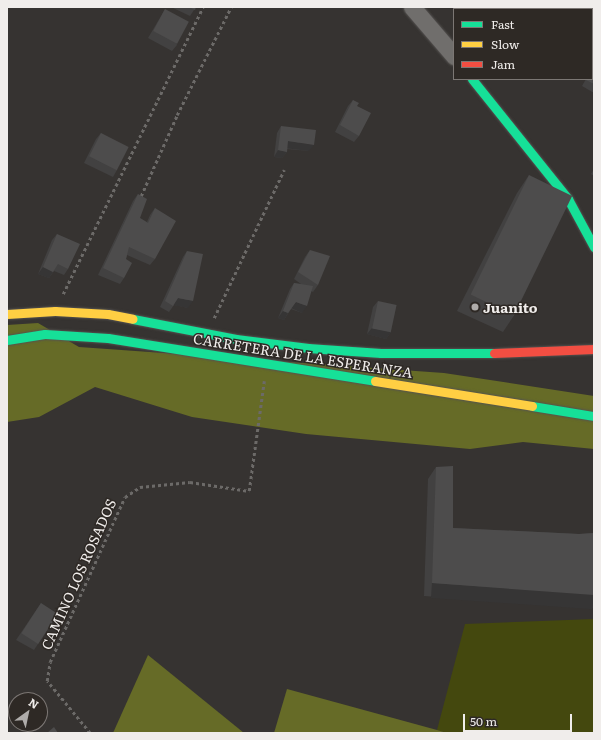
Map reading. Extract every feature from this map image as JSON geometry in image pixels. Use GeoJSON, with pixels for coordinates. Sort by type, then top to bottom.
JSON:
{"type":"FeatureCollection","features":[{"type":"Feature","properties":{"kind":"street"},"geometry":{"type":"LineString","coordinates":[[412,7],[453,55]]}},
{"type":"Feature","properties":{"kind":"street"},"geometry":{"type":"LineString","coordinates":[[473,80],[568,199],[594,247]]}},
{"type":"Feature","properties":{"kind":"street"},"geometry":{"type":"LineString","coordinates":[[7,314],[55,311],[108,314],[236,339],[308,348],[381,353],[508,353],[594,349]]}},
{"type":"Feature","properties":{"kind":"street","name":"CARRETERA DE LA ESPERANZA"},"geometry":{"type":"LineString","coordinates":[[7,340],[45,334],[108,338],[594,416]]}},
{"type":"Feature","properties":{"kind":"path"},"geometry":{"type":"LineString","coordinates":[[55,311],[203,7]]}},
{"type":"Feature","properties":{"kind":"path"},"geometry":{"type":"LineString","coordinates":[[141,196],[177,115],[231,7]]}},
{"type":"Feature","properties":{"kind":"path"},"geometry":{"type":"LineString","coordinates":[[207,333],[284,170]]}},
{"type":"Feature","properties":{"kind":"path","name":"CAMINO LOS ROSADOS"},"geometry":{"type":"LineString","coordinates":[[90,733],[47,681],[50,662],[124,496],[140,488],[190,482],[249,491],[266,363]]}},
{"type":"Feature","properties":{"kind":"green space"},"geometry":{"type":"Polygon","coordinates":[[[38,323],[79,347],[444,373],[594,396],[594,449],[523,442],[470,449],[306,434],[192,417],[95,387],[39,417],[7,422],[7,325],[38,323]]]}},
{"type":"Feature","properties":{"kind":"green space"},"geometry":{"type":"Polygon","coordinates":[[[594,619],[594,733],[447,733],[437,730],[465,624],[594,619]]]}},
{"type":"Feature","properties":{"kind":"green space"},"geometry":{"type":"Polygon","coordinates":[[[148,655],[244,733],[113,733],[148,655]]]}},
{"type":"Feature","properties":{"kind":"green space"},"geometry":{"type":"Polygon","coordinates":[[[287,689],[437,730],[447,733],[274,733],[287,689]]]}},
{"type":"Feature","properties":{"kind":"building"},"geometry":{"type":"Polygon","coordinates":[[[189,7],[196,7],[195,10],[189,7]]]}},
{"type":"Feature","properties":{"kind":"building"},"geometry":{"type":"Polygon","coordinates":[[[496,7],[523,7],[523,8],[496,7]]]}},
{"type":"Feature","properties":{"kind":"building"},"geometry":{"type":"Polygon","coordinates":[[[165,9],[189,22],[177,44],[153,31],[165,9]]]}},
{"type":"Feature","properties":{"kind":"building"},"geometry":{"type":"Polygon","coordinates":[[[594,65],[594,84],[586,80],[593,80],[594,65]]]}},
{"type":"Feature","properties":{"kind":"building"},"geometry":{"type":"Polygon","coordinates":[[[353,100],[359,103],[357,106],[371,113],[359,136],[340,125],[353,100]]]}},
{"type":"Feature","properties":{"kind":"building"},"geometry":{"type":"Polygon","coordinates":[[[281,126],[316,130],[314,145],[288,141],[287,152],[278,150],[281,126]]]}},
{"type":"Feature","properties":{"kind":"building"},"geometry":{"type":"Polygon","coordinates":[[[101,133],[129,147],[117,170],[89,156],[101,133]]]}},
{"type":"Feature","properties":{"kind":"building"},"geometry":{"type":"Polygon","coordinates":[[[529,175],[572,196],[514,316],[471,295],[529,175]]]}},
{"type":"Feature","properties":{"kind":"building"},"geometry":{"type":"Polygon","coordinates":[[[138,194],[147,199],[140,218],[148,223],[155,208],[176,221],[155,259],[129,247],[126,259],[132,263],[124,278],[103,268],[138,194]]]}},
{"type":"Feature","properties":{"kind":"building"},"geometry":{"type":"Polygon","coordinates":[[[57,234],[80,244],[68,269],[58,264],[53,272],[43,267],[57,234]]]}},
{"type":"Feature","properties":{"kind":"building"},"geometry":{"type":"Polygon","coordinates":[[[310,250],[330,256],[318,285],[298,272],[310,250]]]}},
{"type":"Feature","properties":{"kind":"building"},"geometry":{"type":"Polygon","coordinates":[[[187,251],[203,254],[193,301],[178,298],[173,306],[165,301],[187,251]]]}},
{"type":"Feature","properties":{"kind":"building"},"geometry":{"type":"Polygon","coordinates":[[[294,283],[313,286],[307,306],[296,302],[288,313],[283,311],[294,283]]]}},
{"type":"Feature","properties":{"kind":"building"},"geometry":{"type":"Polygon","coordinates":[[[378,301],[397,305],[391,332],[372,328],[378,301]]]}},
{"type":"Feature","properties":{"kind":"building"},"geometry":{"type":"Polygon","coordinates":[[[453,466],[453,528],[579,534],[594,533],[594,595],[432,583],[436,467],[453,466]]]}},
{"type":"Feature","properties":{"kind":"building"},"geometry":{"type":"Polygon","coordinates":[[[41,603],[58,614],[38,644],[21,633],[41,603]]]}},
{"type":"Feature","properties":{"kind":"building"},"geometry":{"type":"Polygon","coordinates":[[[54,727],[58,733],[47,733],[54,727]]]}},
{"type":"Feature","properties":{"kind":"traffic: fast"},"geometry":{"type":"LineString","coordinates":[[473,80],[568,199],[594,247]]}},
{"type":"Feature","properties":{"kind":"traffic: fast"},"geometry":{"type":"LineString","coordinates":[[133,319],[236,339],[308,348],[381,353],[494,353]]}},
{"type":"Feature","properties":{"kind":"traffic: fast"},"geometry":{"type":"LineString","coordinates":[[7,340],[45,334],[108,338],[375,381]]}},
{"type":"Feature","properties":{"kind":"traffic: fast"},"geometry":{"type":"LineString","coordinates":[[532,406],[594,416]]}},
{"type":"Feature","properties":{"kind":"traffic: slow"},"geometry":{"type":"LineString","coordinates":[[7,314],[55,311],[108,314],[133,319]]}},
{"type":"Feature","properties":{"kind":"traffic: slow"},"geometry":{"type":"LineString","coordinates":[[375,381],[532,406]]}},
{"type":"Feature","properties":{"kind":"traffic: jam"},"geometry":{"type":"LineString","coordinates":[[494,353],[594,349]]}},
{"type":"Feature","properties":{"kind":"place","name":"Juanito"},"geometry":{"type":"Point","coordinates":[475,307]}}]}
